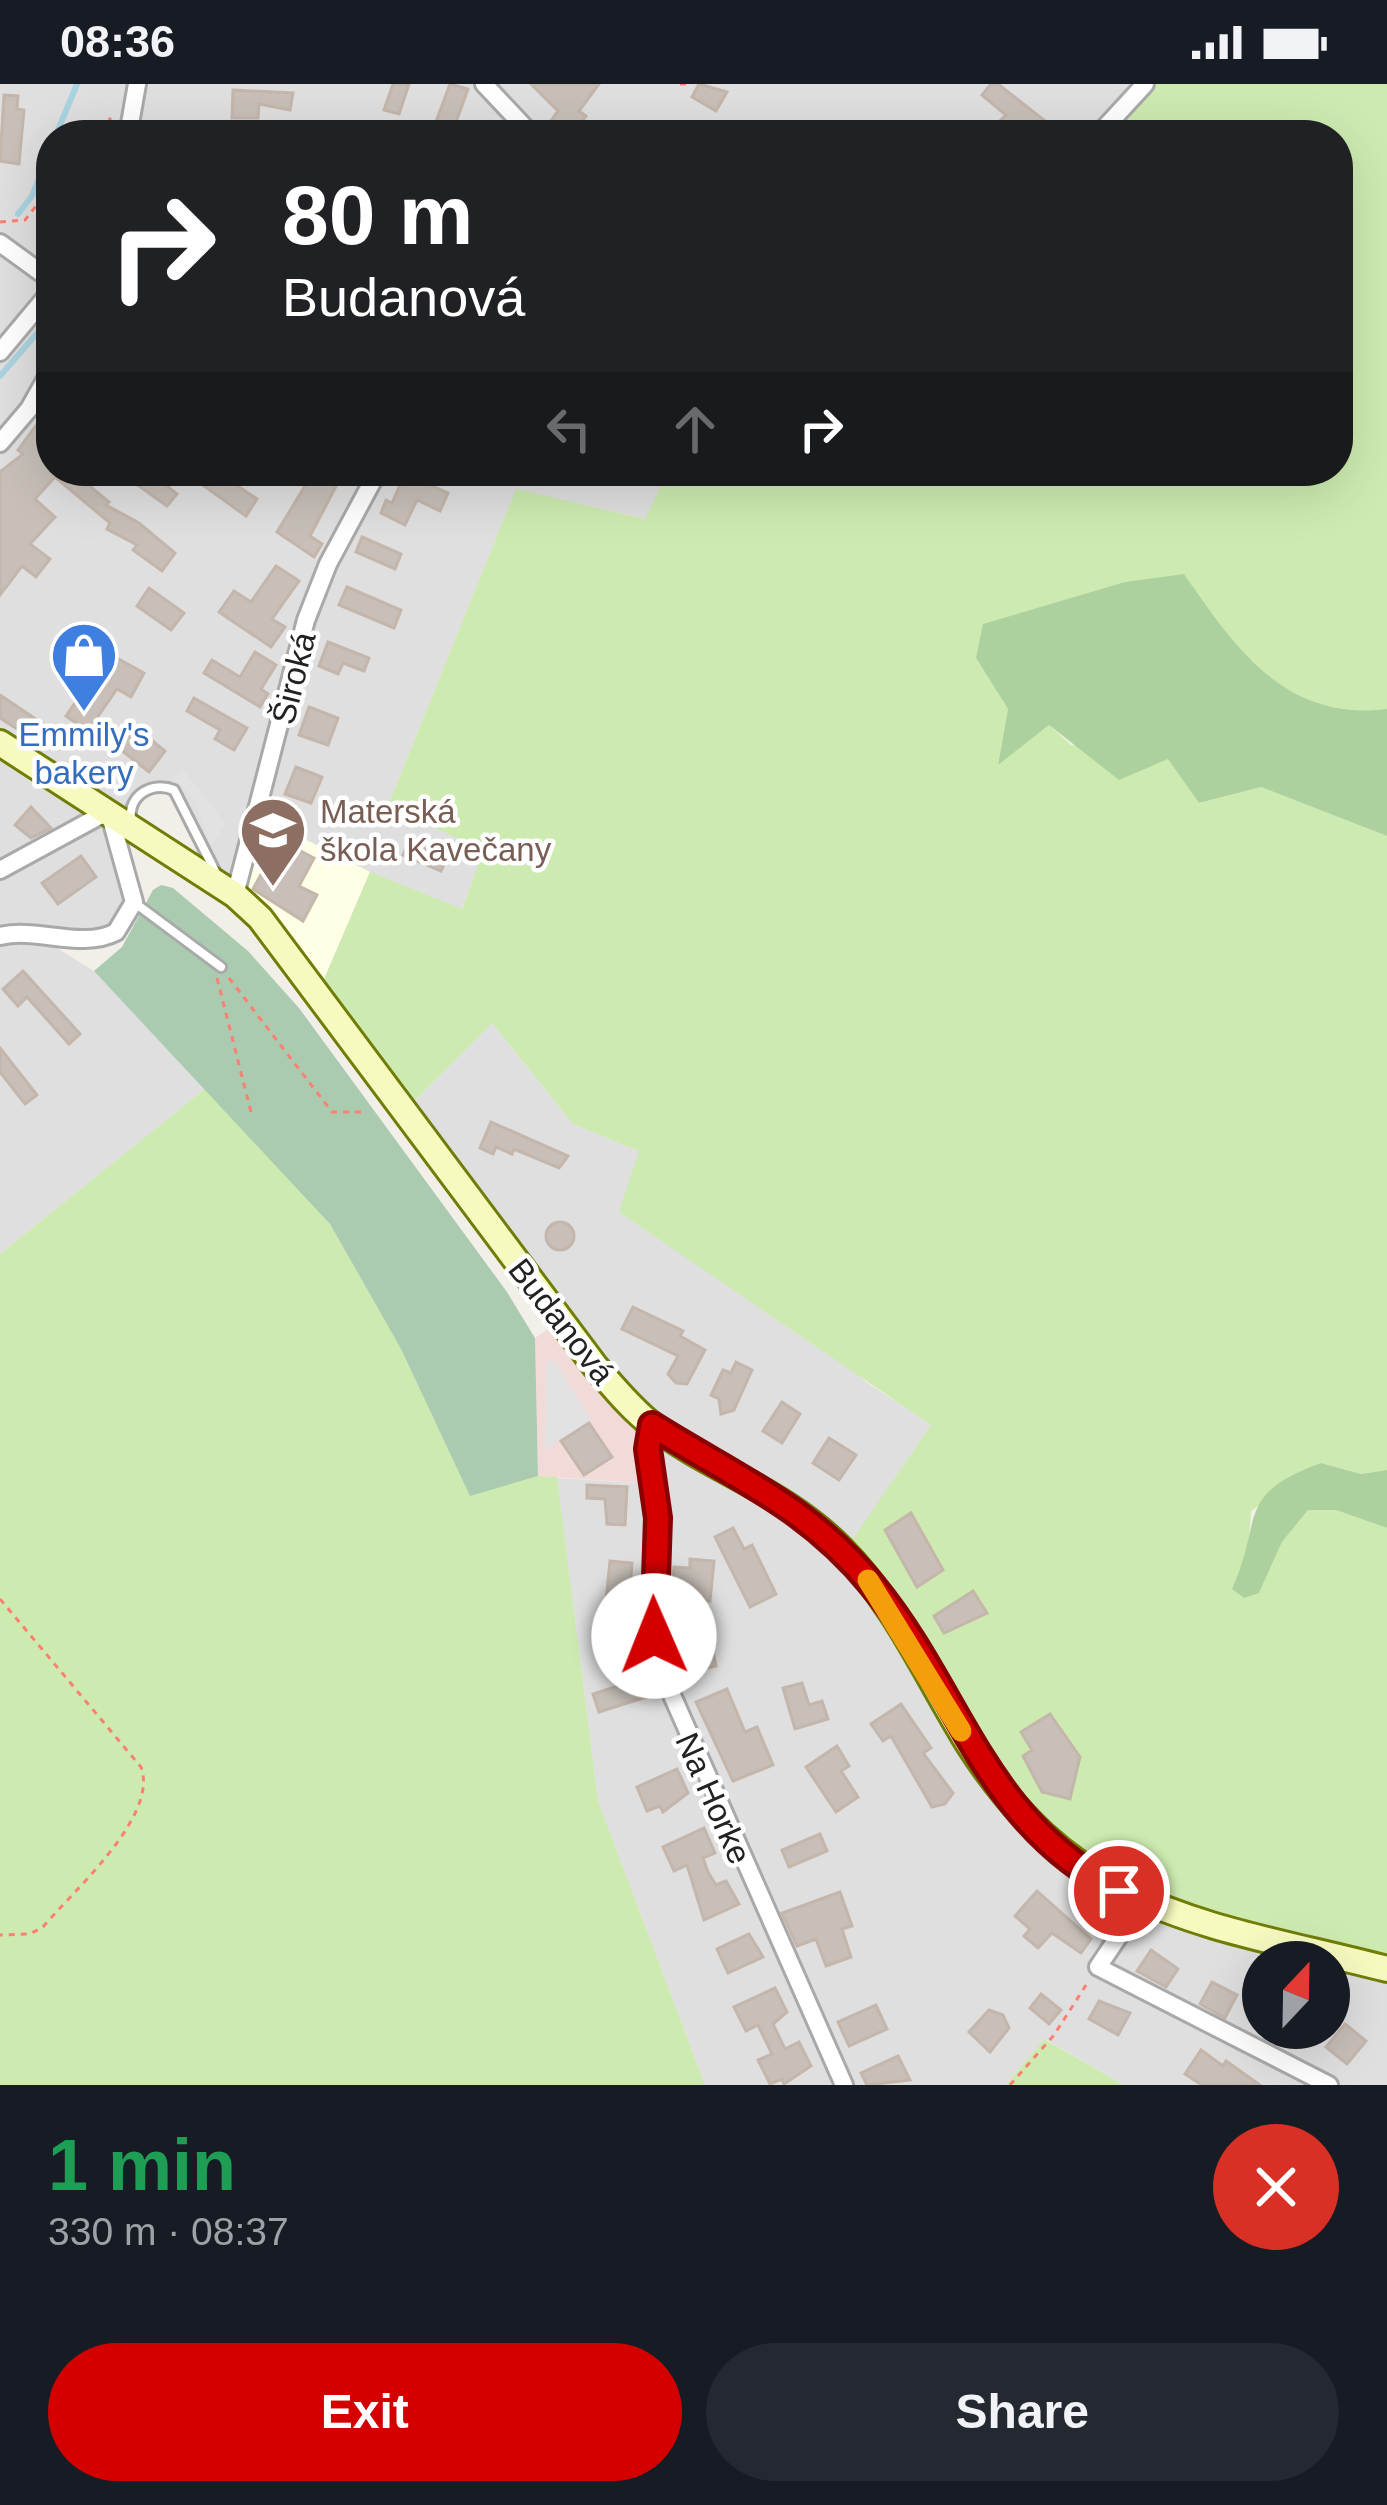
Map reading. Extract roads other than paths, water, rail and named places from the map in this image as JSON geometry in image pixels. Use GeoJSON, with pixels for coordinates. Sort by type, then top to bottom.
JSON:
{"type":"FeatureCollection","features":[{"type":"Feature","properties":{"kind":"street"},"geometry":{"type":"LineString","coordinates":[[131,120],[137,84]]}},
{"type":"Feature","properties":{"kind":"street"},"geometry":{"type":"LineString","coordinates":[[484,84],[518,120]]}},
{"type":"Feature","properties":{"kind":"street"},"geometry":{"type":"LineString","coordinates":[[1112,120],[1144,84]]}},
{"type":"Feature","properties":{"kind":"street"},"geometry":{"type":"LineString","coordinates":[[0,243],[36,269]]}},
{"type":"Feature","properties":{"kind":"street"},"geometry":{"type":"LineString","coordinates":[[0,352],[36,309]]}},
{"type":"Feature","properties":{"kind":"street"},"geometry":{"type":"LineString","coordinates":[[0,442],[36,397]]}},
{"type":"Feature","properties":{"kind":"street","name":"Široká"},"geometry":{"type":"LineString","coordinates":[[235,895],[306,620],[328,564],[370,486]]}},
{"type":"Feature","properties":{"kind":"street","name":"Budanová"},"geometry":{"type":"LineString","coordinates":[[0,743],[107,817],[235,895],[293,956],[595,1366],[652,1425],[783,1499],[844,1552],[878,1591],[986,1770],[1070,1861],[1141,1903],[1387,1969]]}},
{"type":"Feature","properties":{"kind":"street"},"geometry":{"type":"LineString","coordinates":[[0,870],[107,817],[134,902],[127,919],[107,937],[0,936]]}},
{"type":"Feature","properties":{"kind":"street","name":"Na Horke"},"geometry":{"type":"LineString","coordinates":[[652,1425],[648,1449],[658,1518],[652,1617],[659,1668],[844,2085]]}},
{"type":"Feature","properties":{"kind":"street"},"geometry":{"type":"LineString","coordinates":[[1141,1903],[1098,1967],[1329,2085]]}},
{"type":"Feature","properties":{"kind":"lane"},"geometry":{"type":"LineString","coordinates":[[141,836],[129,814],[134,801],[150,787],[174,790],[188,808],[200,849],[235,895]]}},
{"type":"Feature","properties":{"kind":"lane"},"geometry":{"type":"LineString","coordinates":[[134,902],[220,967]]}},
{"type":"Feature","properties":{"kind":"waterway"},"geometry":{"type":"LineString","coordinates":[[62,120],[77,84]]}},
{"type":"Feature","properties":{"kind":"waterway"},"geometry":{"type":"LineString","coordinates":[[18,214],[36,186]]}},
{"type":"Feature","properties":{"kind":"waterway"},"geometry":{"type":"LineString","coordinates":[[0,376],[36,334]]}},
{"type":"Feature","properties":{"kind":"place","name":"Emmily's bakery"},"geometry":{"type":"Point","coordinates":[84,714]}},
{"type":"Feature","properties":{"kind":"place","name":"Materská škola Kavečany"},"geometry":{"type":"Point","coordinates":[273,889]}}]}
